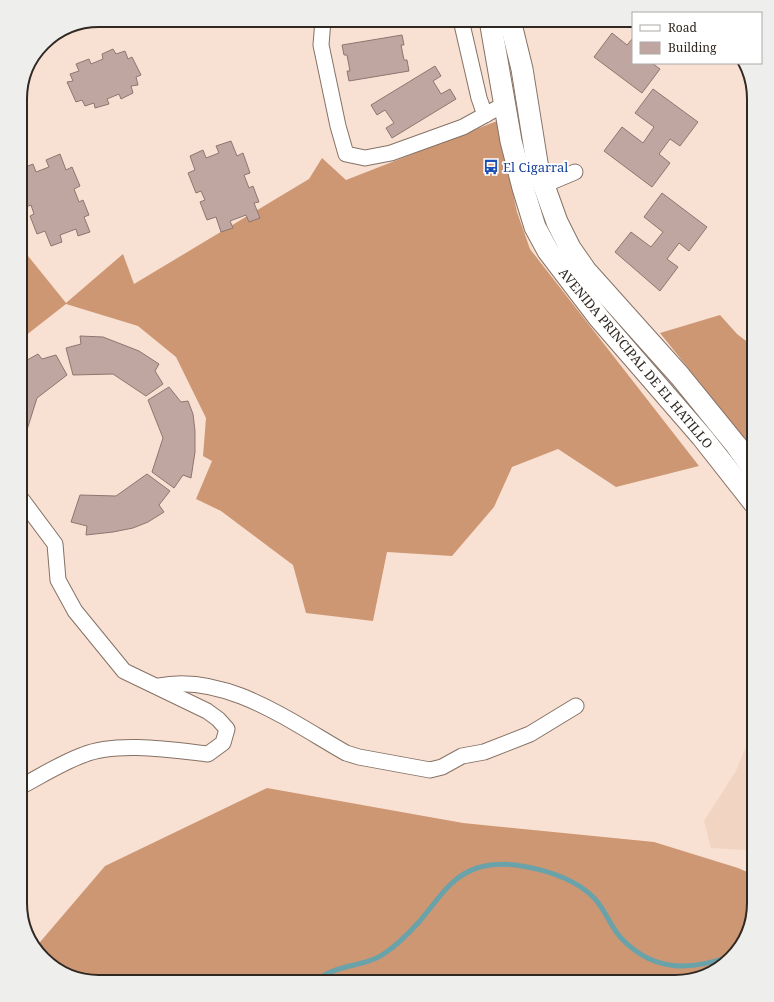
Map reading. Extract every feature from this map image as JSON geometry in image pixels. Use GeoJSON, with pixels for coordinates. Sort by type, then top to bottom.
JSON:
{"type":"FeatureCollection","features":[{"type":"Feature","properties":{"kind":"main road","name":"AVENIDA PRINCIPAL DE EL HATILLO"},"geometry":{"type":"LineString","coordinates":[[491,27],[505,104],[523,188],[535,228],[548,251],[599,318],[702,437],[747,494]]}},
{"type":"Feature","properties":{"kind":"main road","name":"AVENIDA PRINCIPAL DE EL HATILLO"},"geometry":{"type":"LineString","coordinates":[[512,27],[522,69],[538,169],[557,222],[570,248],[586,271],[680,376],[747,460]]}},
{"type":"Feature","properties":{"kind":"street"},"geometry":{"type":"LineString","coordinates":[[322,27],[321,45],[338,126],[346,154],[365,158],[392,153],[463,127],[505,104]]}},
{"type":"Feature","properties":{"kind":"street"},"geometry":{"type":"LineString","coordinates":[[463,27],[479,98],[485,115]]}},
{"type":"Feature","properties":{"kind":"street"},"geometry":{"type":"LineString","coordinates":[[544,185],[575,172]]}},
{"type":"Feature","properties":{"kind":"street"},"geometry":{"type":"LineString","coordinates":[[27,506],[55,544],[58,580],[75,611],[124,671],[136,678],[158,686],[218,719],[227,729],[223,743],[208,754],[136,747],[84,754],[27,783]]}},
{"type":"Feature","properties":{"kind":"street"},"geometry":{"type":"LineString","coordinates":[[158,686],[175,683],[204,685],[233,693],[266,707],[346,753],[359,757],[430,770],[442,767],[462,756],[484,752],[530,734],[576,706]]}},
{"type":"Feature","properties":{"kind":"shaded area"},"geometry":{"type":"Polygon","coordinates":[[[497,121],[517,212],[530,249],[699,466],[616,487],[558,449],[512,467],[494,507],[452,556],[387,552],[373,621],[306,613],[293,565],[221,511],[196,499],[212,461],[203,456],[206,418],[176,357],[138,326],[66,304],[27,335],[27,255],[66,303],[123,254],[134,284],[309,179],[322,158],[346,180],[497,121]]]}},
{"type":"Feature","properties":{"kind":"shaded area"},"geometry":{"type":"Polygon","coordinates":[[[720,315],[737,334],[747,342],[747,441],[660,333],[720,315]]]}},
{"type":"Feature","properties":{"kind":"shaded area"},"geometry":{"type":"Polygon","coordinates":[[[747,745],[747,851],[711,848],[704,821],[736,771],[747,745]]]}},
{"type":"Feature","properties":{"kind":"shaded area"},"geometry":{"type":"Polygon","coordinates":[[[267,788],[463,823],[654,842],[747,872],[747,903],[745,922],[742,931],[735,943],[722,957],[707,968],[694,973],[675,975],[99,975],[80,973],[71,970],[55,960],[39,943],[105,866],[267,788]]]}},
{"type":"Feature","properties":{"kind":"building"},"geometry":{"type":"Polygon","coordinates":[[[612,33],[627,45],[632,39],[632,64],[653,64],[660,69],[642,93],[594,57],[612,33]]]}},
{"type":"Feature","properties":{"kind":"building"},"geometry":{"type":"Polygon","coordinates":[[[402,35],[404,45],[401,45],[404,60],[407,60],[409,71],[349,81],[347,71],[350,71],[347,55],[344,55],[342,45],[402,35]]]}},
{"type":"Feature","properties":{"kind":"building"},"geometry":{"type":"Polygon","coordinates":[[[113,49],[116,54],[125,51],[128,59],[132,57],[141,75],[136,77],[138,85],[131,86],[133,93],[121,99],[119,94],[107,99],[109,104],[95,108],[94,103],[85,106],[82,100],[76,102],[67,82],[73,81],[70,74],[79,71],[76,64],[89,59],[91,64],[103,59],[102,54],[113,49]]]}},
{"type":"Feature","properties":{"kind":"building"},"geometry":{"type":"Polygon","coordinates":[[[435,66],[441,76],[433,81],[441,94],[450,89],[456,99],[392,138],[386,128],[394,123],[385,110],[377,115],[371,105],[435,66]]]}},
{"type":"Feature","properties":{"kind":"building"},"geometry":{"type":"Polygon","coordinates":[[[653,89],[698,122],[680,146],[670,139],[659,154],[670,163],[652,187],[604,151],[622,127],[643,143],[654,127],[635,113],[653,89]]]}},
{"type":"Feature","properties":{"kind":"building"},"geometry":{"type":"Polygon","coordinates":[[[231,141],[237,156],[243,153],[250,173],[244,175],[249,188],[253,186],[259,202],[254,203],[260,218],[249,222],[246,215],[230,221],[233,228],[221,232],[216,217],[207,220],[200,202],[205,200],[201,191],[196,193],[188,173],[195,170],[190,156],[203,150],[206,158],[219,153],[216,146],[231,141]]]}},
{"type":"Feature","properties":{"kind":"building"},"geometry":{"type":"Polygon","coordinates":[[[60,154],[66,170],[72,167],[80,186],[74,189],[79,202],[83,200],[89,215],[84,217],[90,232],[78,236],[76,229],[60,235],[62,242],[51,246],[45,231],[37,234],[30,216],[34,214],[31,205],[27,207],[27,166],[33,164],[36,172],[49,167],[46,160],[60,154]]]}},
{"type":"Feature","properties":{"kind":"building"},"geometry":{"type":"Polygon","coordinates":[[[662,193],[707,227],[689,251],[679,243],[667,259],[678,267],[660,291],[615,252],[631,232],[651,247],[663,232],[644,217],[662,193]]]}},
{"type":"Feature","properties":{"kind":"building"},"geometry":{"type":"Polygon","coordinates":[[[80,336],[103,337],[139,351],[159,364],[155,371],[163,384],[146,396],[113,374],[73,375],[66,348],[81,344],[80,336]]]}},
{"type":"Feature","properties":{"kind":"building"},"geometry":{"type":"Polygon","coordinates":[[[38,354],[42,359],[56,355],[67,375],[37,398],[27,430],[27,360],[38,354]]]}},
{"type":"Feature","properties":{"kind":"building"},"geometry":{"type":"Polygon","coordinates":[[[169,387],[181,402],[188,401],[193,414],[195,431],[195,452],[191,478],[183,475],[174,488],[152,472],[163,438],[148,400],[169,387]]]}},
{"type":"Feature","properties":{"kind":"building"},"geometry":{"type":"Polygon","coordinates":[[[147,474],[170,491],[159,505],[164,512],[148,522],[133,528],[86,535],[87,526],[71,522],[80,495],[116,496],[147,474]]]}},
{"type":"Feature","properties":{"kind":"waterway"},"geometry":{"type":"LineString","coordinates":[[325,975],[342,968],[370,961],[385,953],[410,931],[444,891],[459,877],[477,868],[491,865],[523,866],[556,875],[571,882],[595,899],[618,935],[634,950],[647,958],[673,966],[687,966],[718,960]]}},
{"type":"Feature","properties":{"kind":"place","name":"El Cigarral"},"geometry":{"type":"Point","coordinates":[491,167]}}]}
